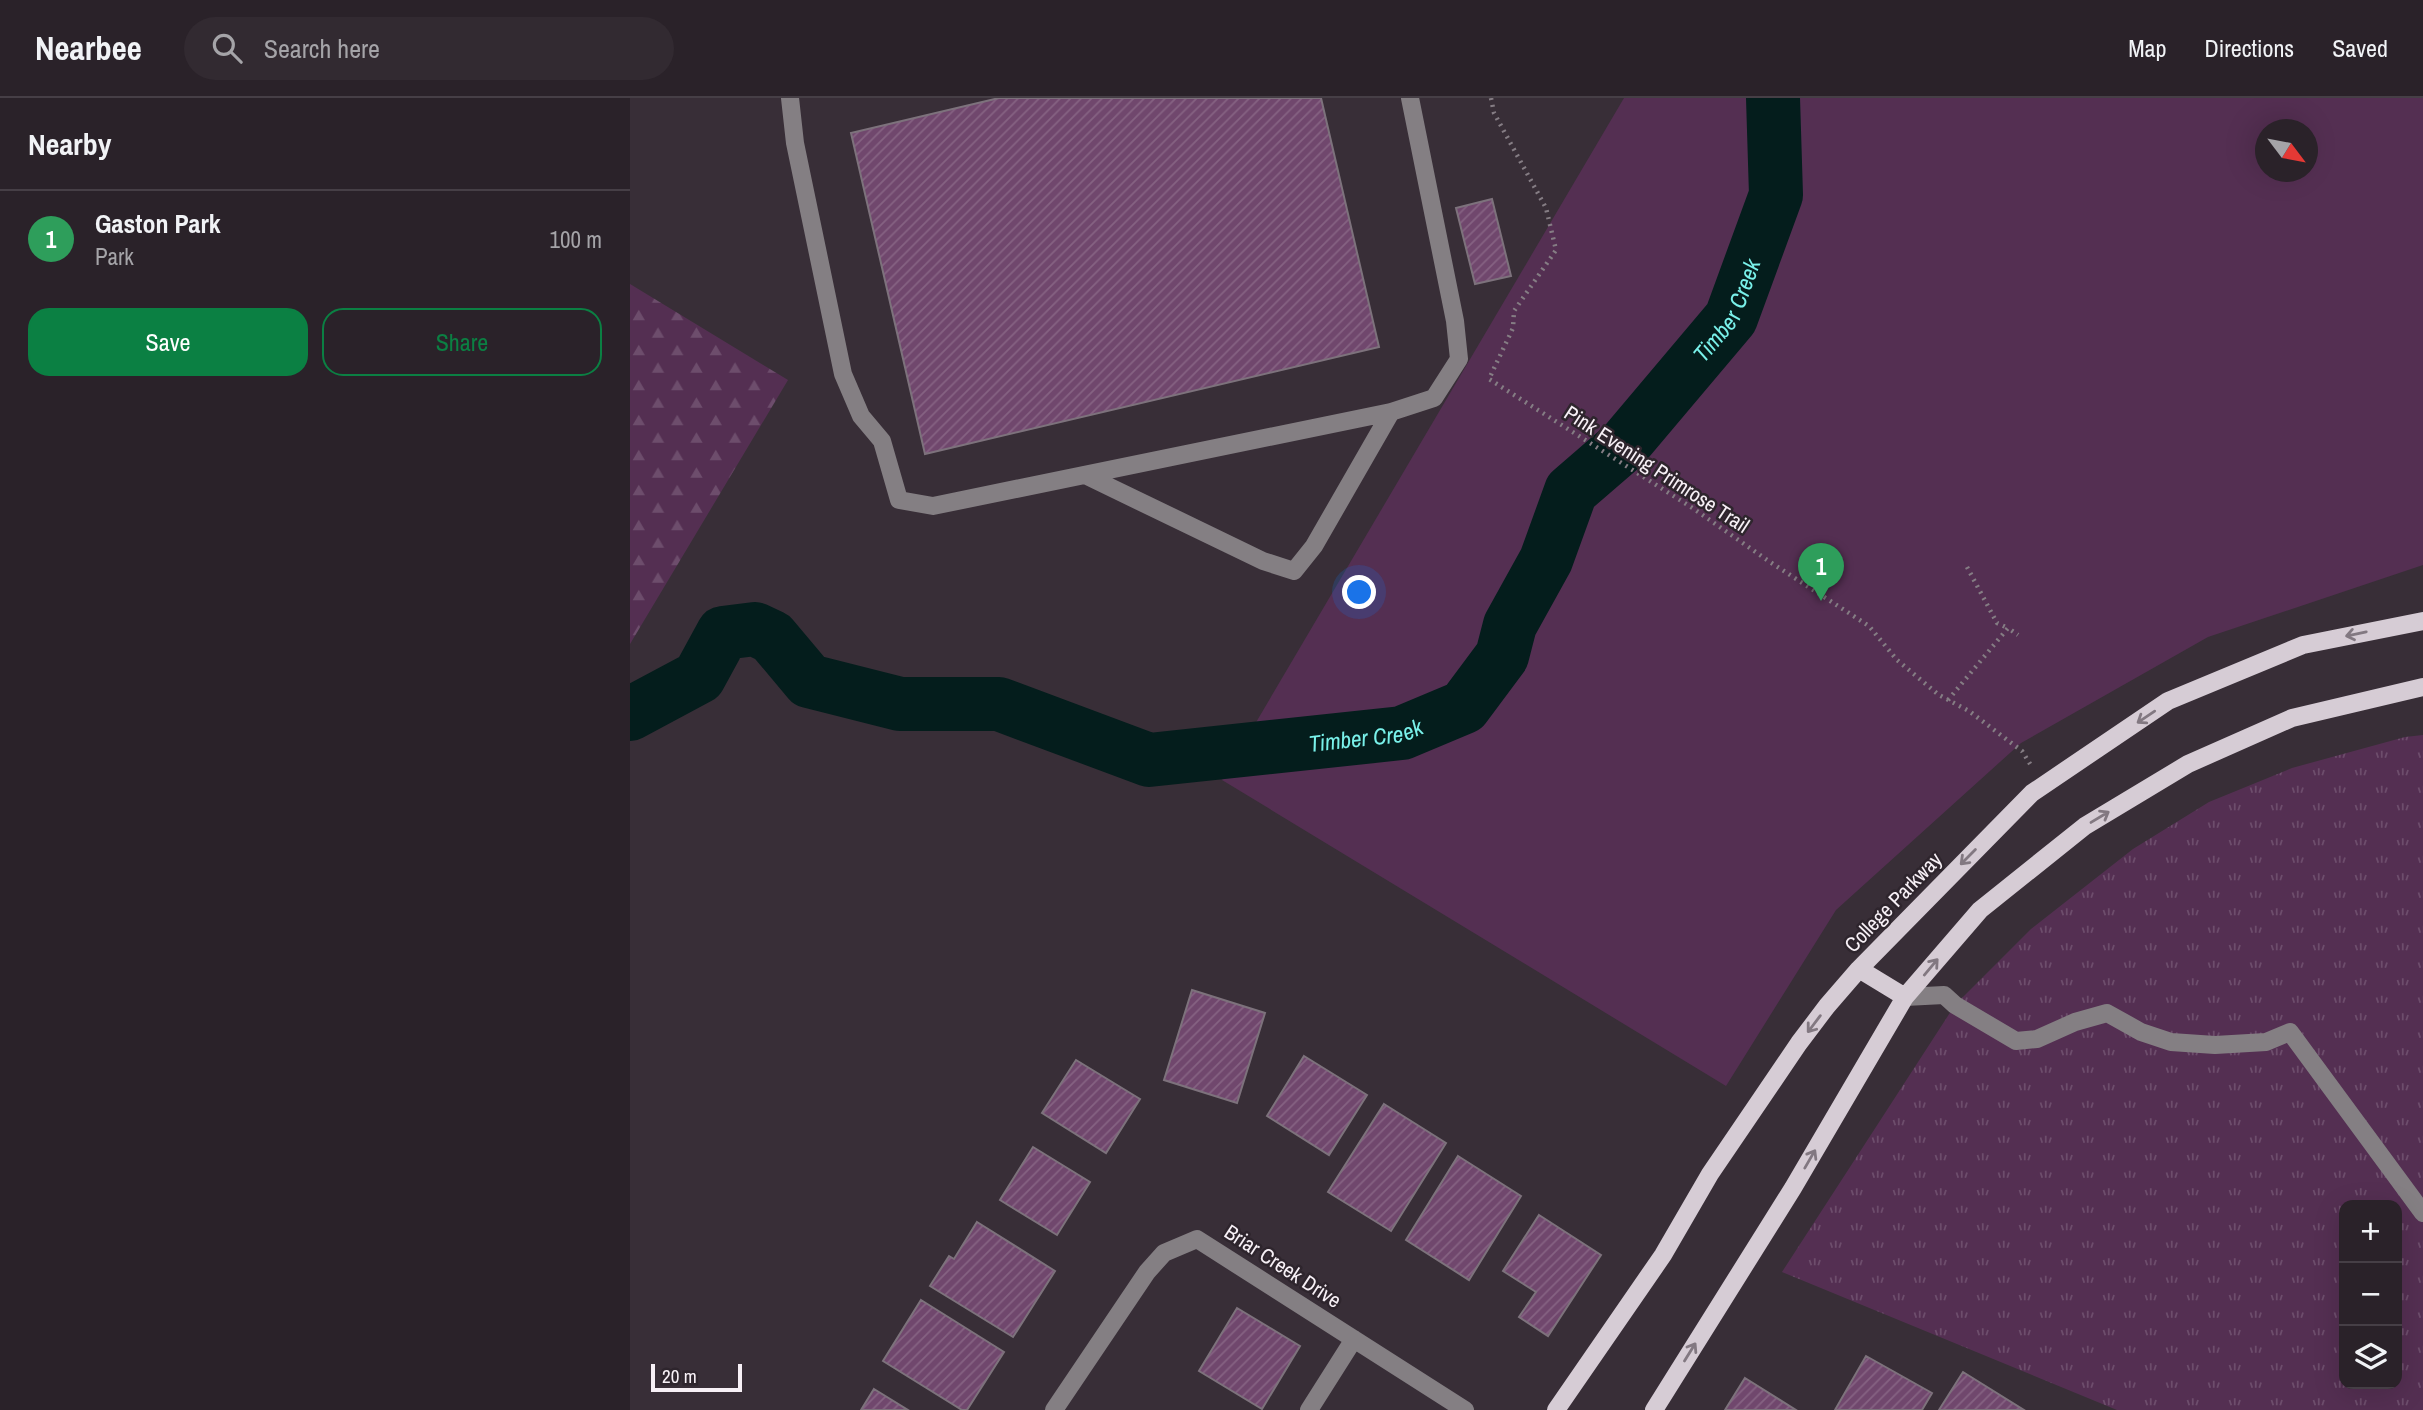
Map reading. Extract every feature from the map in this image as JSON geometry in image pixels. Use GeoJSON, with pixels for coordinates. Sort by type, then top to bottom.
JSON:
{"type":"FeatureCollection","features":[{"type":"Feature","properties":{"kind":"main road","name":"College Parkway"},"geometry":{"type":"LineString","coordinates":[[1556,1410],[1662,1255],[1710,1174],[1800,1043],[1859,969],[2032,793],[2168,701],[2303,645],[2423,621]]}},
{"type":"Feature","properties":{"kind":"main road"},"geometry":{"type":"LineString","coordinates":[[1654,1410],[1793,1188],[1905,997],[1980,910],[2085,826],[2188,764],[2292,718],[2423,687]]}},
{"type":"Feature","properties":{"kind":"main road"},"geometry":{"type":"LineString","coordinates":[[1859,969],[1905,997]]}},
{"type":"Feature","properties":{"kind":"street"},"geometry":{"type":"LineString","coordinates":[[790,98],[795,143],[844,374],[861,416],[882,441],[899,500],[933,506],[1391,412],[1434,398],[1459,359],[1455,321],[1410,98]]}},
{"type":"Feature","properties":{"kind":"street"},"geometry":{"type":"LineString","coordinates":[[1085,475],[1263,561],[1294,571],[1314,546],[1391,412]]}},
{"type":"Feature","properties":{"kind":"street"},"geometry":{"type":"LineString","coordinates":[[1905,997],[1944,995],[1955,1005],[2015,1041],[2037,1040],[2075,1022],[2107,1013],[2141,1032],[2171,1042],[2215,1045],[2266,1042],[2290,1032],[2423,1213]]}},
{"type":"Feature","properties":{"kind":"street","name":"Briar Creek Drive"},"geometry":{"type":"LineString","coordinates":[[1054,1410],[1147,1272],[1164,1253],[1198,1239],[1465,1410]]}},
{"type":"Feature","properties":{"kind":"street"},"geometry":{"type":"LineString","coordinates":[[1309,1410],[1354,1339]]}},
{"type":"Feature","properties":{"kind":"path","name":"Pink Evening Primrose Trail"},"geometry":{"type":"LineString","coordinates":[[1491,98],[1494,113],[1546,208],[1556,250],[1514,311],[1513,328],[1489,379],[1694,509],[1869,626],[1897,660],[1939,695],[1969,710],[2022,751],[2045,785]]}},
{"type":"Feature","properties":{"kind":"path"},"geometry":{"type":"LineString","coordinates":[[1967,567],[1997,622],[2018,635]]}},
{"type":"Feature","properties":{"kind":"path"},"geometry":{"type":"LineString","coordinates":[[1948,700],[2008,628]]}},
{"type":"Feature","properties":{"kind":"green space"},"geometry":{"type":"Polygon","coordinates":[[[1624,98],[2423,98],[2423,565],[2208,637],[2021,743],[1836,910],[1726,1086],[1222,780],[1624,98]]]}},
{"type":"Feature","properties":{"kind":"green space"},"geometry":{"type":"Polygon","coordinates":[[[630,284],[788,380],[630,644],[630,284]]]}},
{"type":"Feature","properties":{"kind":"green space"},"geometry":{"type":"Polygon","coordinates":[[[2423,735],[2423,1410],[2117,1410],[1782,1272],[1955,1005],[2031,929],[2133,849],[2209,802],[2292,768],[2405,737],[2423,735]]]}},
{"type":"Feature","properties":{"kind":"building"},"geometry":{"type":"Polygon","coordinates":[[[999,98],[1321,98],[1379,347],[925,454],[851,133],[999,98]]]}},
{"type":"Feature","properties":{"kind":"building"},"geometry":{"type":"Polygon","coordinates":[[[1492,199],[1511,276],[1475,284],[1456,208],[1492,199]]]}},
{"type":"Feature","properties":{"kind":"building"},"geometry":{"type":"Polygon","coordinates":[[[1192,990],[1265,1013],[1237,1103],[1164,1080],[1192,990]]]}},
{"type":"Feature","properties":{"kind":"building"},"geometry":{"type":"Polygon","coordinates":[[[1304,1056],[1367,1095],[1329,1155],[1267,1116],[1304,1056]]]}},
{"type":"Feature","properties":{"kind":"building"},"geometry":{"type":"Polygon","coordinates":[[[1076,1060],[1140,1099],[1106,1153],[1042,1113],[1076,1060]]]}},
{"type":"Feature","properties":{"kind":"building"},"geometry":{"type":"Polygon","coordinates":[[[1384,1104],[1446,1143],[1391,1231],[1328,1192],[1384,1104]]]}},
{"type":"Feature","properties":{"kind":"building"},"geometry":{"type":"Polygon","coordinates":[[[1033,1147],[1090,1182],[1057,1235],[1000,1200],[1033,1147]]]}},
{"type":"Feature","properties":{"kind":"building"},"geometry":{"type":"Polygon","coordinates":[[[1458,1156],[1521,1196],[1469,1280],[1406,1240],[1458,1156]]]}},
{"type":"Feature","properties":{"kind":"building"},"geometry":{"type":"Polygon","coordinates":[[[1539,1215],[1601,1255],[1548,1336],[1519,1317],[1536,1292],[1503,1271],[1539,1215]]]}},
{"type":"Feature","properties":{"kind":"building"},"geometry":{"type":"Polygon","coordinates":[[[977,1222],[1055,1271],[1013,1337],[930,1286],[949,1256],[954,1259],[977,1222]]]}},
{"type":"Feature","properties":{"kind":"building"},"geometry":{"type":"Polygon","coordinates":[[[921,1300],[1004,1352],[967,1410],[962,1410],[883,1361],[921,1300]]]}},
{"type":"Feature","properties":{"kind":"building"},"geometry":{"type":"Polygon","coordinates":[[[1237,1308],[1300,1346],[1262,1409],[1199,1371],[1237,1308]]]}},
{"type":"Feature","properties":{"kind":"building"},"geometry":{"type":"Polygon","coordinates":[[[1866,1356],[1932,1393],[1922,1410],[1835,1410],[1866,1356]]]}},
{"type":"Feature","properties":{"kind":"building"},"geometry":{"type":"Polygon","coordinates":[[[1963,1372],[2024,1410],[1939,1410],[1963,1372]]]}},
{"type":"Feature","properties":{"kind":"building"},"geometry":{"type":"Polygon","coordinates":[[[1745,1378],[1796,1410],[1725,1410],[1745,1378]]]}},
{"type":"Feature","properties":{"kind":"building"},"geometry":{"type":"Polygon","coordinates":[[[874,1389],[908,1410],[861,1410],[874,1389]]]}},
{"type":"Feature","properties":{"kind":"waterway","name":"Timber Creek"},"geometry":{"type":"LineString","coordinates":[[630,714],[699,677],[723,633],[755,629],[772,637],[809,681],[900,704],[999,704],[1149,760],[1402,733],[1464,707],[1502,656],[1510,625],[1546,560],[1571,491],[1623,446],[1731,318],[1776,195],[1773,98]]}},
{"type":"Feature","properties":{"kind":"place","name":"Gaston Park"},"geometry":{"type":"Point","coordinates":[1821,601]}}]}
